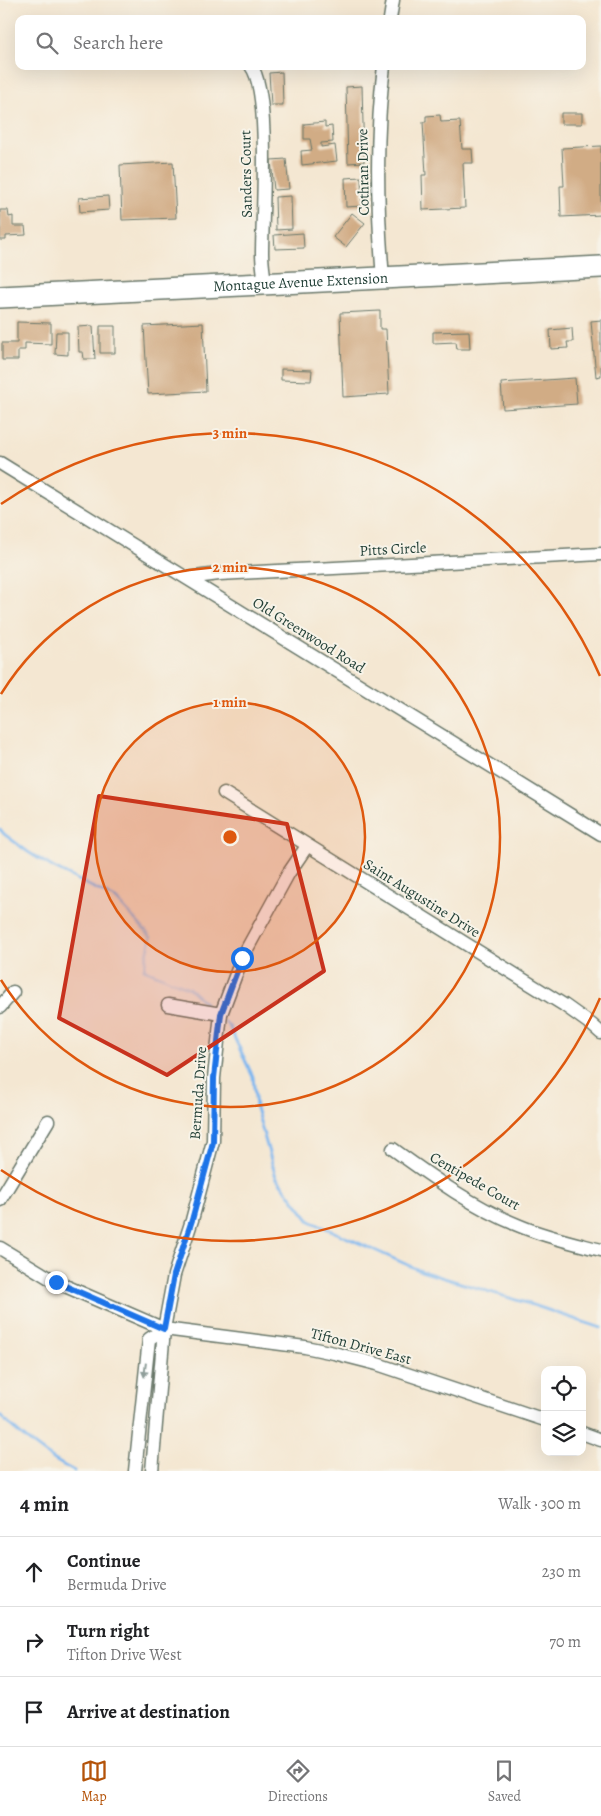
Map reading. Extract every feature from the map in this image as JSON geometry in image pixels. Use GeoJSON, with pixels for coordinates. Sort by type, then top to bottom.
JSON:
{"type":"FeatureCollection","features":[{"type":"Feature","properties":{"kind":"highway","name":"Montague Avenue Extension"},"geometry":{"type":"LineString","coordinates":[[0,297],[601,267]]}},
{"type":"Feature","properties":{"kind":"street"},"geometry":{"type":"LineString","coordinates":[[391,15],[393,0]]}},
{"type":"Feature","properties":{"kind":"street","name":"Sanders Court"},"geometry":{"type":"LineString","coordinates":[[254,70],[260,95],[264,174],[262,256],[265,284]]}},
{"type":"Feature","properties":{"kind":"street","name":"Cothran Drive"},"geometry":{"type":"LineString","coordinates":[[383,278],[377,181],[377,146],[384,70]]}},
{"type":"Feature","properties":{"kind":"street","name":"Old Greenwood Road"},"geometry":{"type":"LineString","coordinates":[[0,463],[601,834]]}},
{"type":"Feature","properties":{"kind":"street","name":"Pitts Circle"},"geometry":{"type":"LineString","coordinates":[[186,578],[219,574],[601,554]]}},
{"type":"Feature","properties":{"kind":"street","name":"Saint Augustine Drive"},"geometry":{"type":"LineString","coordinates":[[224,793],[564,1005],[601,1033]]}},
{"type":"Feature","properties":{"kind":"street","name":"Bermuda Drive"},"geometry":{"type":"LineString","coordinates":[[152,1471],[164,1329],[174,1275],[192,1220],[213,1142],[214,1078],[221,1014],[242,958],[288,874],[307,846]]}},
{"type":"Feature","properties":{"kind":"street"},"geometry":{"type":"LineString","coordinates":[[0,1007],[13,992]]}},
{"type":"Feature","properties":{"kind":"street"},"geometry":{"type":"LineString","coordinates":[[168,1005],[221,1014]]}},
{"type":"Feature","properties":{"kind":"street"},"geometry":{"type":"LineString","coordinates":[[0,1200],[48,1121]]}},
{"type":"Feature","properties":{"kind":"street","name":"Centipede Court"},"geometry":{"type":"LineString","coordinates":[[393,1149],[427,1174],[487,1210],[520,1226],[601,1250]]}},
{"type":"Feature","properties":{"kind":"street","name":"Tifton Drive East"},"geometry":{"type":"LineString","coordinates":[[0,1248],[56,1282],[164,1329],[305,1347],[334,1353],[377,1364],[541,1419]]}},
{"type":"Feature","properties":{"kind":"street"},"geometry":{"type":"LineString","coordinates":[[135,1471],[149,1340],[164,1329]]}},
{"type":"Feature","properties":{"kind":"street"},"geometry":{"type":"LineString","coordinates":[[586,1434],[601,1440]]}},
{"type":"Feature","properties":{"kind":"highlighted area"},"geometry":{"type":"Polygon","coordinates":[[[99,796],[287,824],[324,971],[167,1075],[59,1018],[99,796]]]}},
{"type":"Feature","properties":{"kind":"building"},"geometry":{"type":"Polygon","coordinates":[[[282,72],[283,105],[271,105],[269,73],[282,72]]]}},
{"type":"Feature","properties":{"kind":"building"},"geometry":{"type":"Polygon","coordinates":[[[362,86],[364,162],[348,163],[346,87],[362,86]]]}},
{"type":"Feature","properties":{"kind":"building"},"geometry":{"type":"Polygon","coordinates":[[[561,113],[582,113],[582,124],[561,124],[561,113]]]}},
{"type":"Feature","properties":{"kind":"building"},"geometry":{"type":"Polygon","coordinates":[[[440,115],[441,122],[460,121],[462,149],[472,149],[473,163],[463,163],[465,208],[423,210],[422,175],[426,175],[423,122],[426,122],[426,116],[440,115]]]}},
{"type":"Feature","properties":{"kind":"building"},"geometry":{"type":"Polygon","coordinates":[[[325,122],[325,127],[332,126],[333,142],[321,143],[321,147],[335,145],[337,161],[302,165],[301,151],[312,150],[310,139],[304,139],[304,124],[325,122]]]}},
{"type":"Feature","properties":{"kind":"building"},"geometry":{"type":"Polygon","coordinates":[[[601,146],[601,215],[561,217],[560,186],[564,186],[562,148],[601,146]]]}},
{"type":"Feature","properties":{"kind":"building"},"geometry":{"type":"Polygon","coordinates":[[[286,159],[289,189],[274,190],[271,160],[286,159]]]}},
{"type":"Feature","properties":{"kind":"building"},"geometry":{"type":"Polygon","coordinates":[[[173,162],[176,218],[122,220],[120,165],[173,162]]]}},
{"type":"Feature","properties":{"kind":"building"},"geometry":{"type":"Polygon","coordinates":[[[361,177],[362,206],[346,207],[345,178],[361,177]]]}},
{"type":"Feature","properties":{"kind":"building"},"geometry":{"type":"Polygon","coordinates":[[[108,196],[109,210],[80,212],[79,198],[108,196]]]}},
{"type":"Feature","properties":{"kind":"building"},"geometry":{"type":"Polygon","coordinates":[[[291,196],[292,229],[276,230],[275,197],[291,196]]]}},
{"type":"Feature","properties":{"kind":"building"},"geometry":{"type":"Polygon","coordinates":[[[0,210],[8,210],[9,217],[13,216],[13,226],[25,226],[26,235],[6,236],[6,240],[0,240],[0,210]]]}},
{"type":"Feature","properties":{"kind":"building"},"geometry":{"type":"Polygon","coordinates":[[[352,213],[365,223],[346,247],[333,237],[352,213]]]}},
{"type":"Feature","properties":{"kind":"building"},"geometry":{"type":"Polygon","coordinates":[[[303,233],[304,248],[275,249],[274,235],[303,233]]]}},
{"type":"Feature","properties":{"kind":"building"},"geometry":{"type":"Polygon","coordinates":[[[380,311],[380,329],[386,329],[389,394],[343,397],[340,313],[380,311]]]}},
{"type":"Feature","properties":{"kind":"building"},"geometry":{"type":"Polygon","coordinates":[[[601,320],[601,376],[596,377],[591,321],[601,320]]]}},
{"type":"Feature","properties":{"kind":"building"},"geometry":{"type":"Polygon","coordinates":[[[17,322],[51,323],[51,344],[25,343],[25,350],[18,350],[18,360],[2,360],[2,343],[17,343],[17,322]]]}},
{"type":"Feature","properties":{"kind":"building"},"geometry":{"type":"Polygon","coordinates":[[[203,323],[206,391],[148,394],[144,326],[203,323]]]}},
{"type":"Feature","properties":{"kind":"building"},"geometry":{"type":"Polygon","coordinates":[[[93,326],[95,359],[84,359],[83,352],[79,352],[78,327],[93,326]]]}},
{"type":"Feature","properties":{"kind":"building"},"geometry":{"type":"Polygon","coordinates":[[[100,326],[115,326],[115,353],[100,353],[100,326]]]}},
{"type":"Feature","properties":{"kind":"building"},"geometry":{"type":"Polygon","coordinates":[[[572,328],[573,342],[567,342],[568,348],[551,349],[550,330],[572,328]]]}},
{"type":"Feature","properties":{"kind":"building"},"geometry":{"type":"Polygon","coordinates":[[[469,331],[470,349],[457,349],[456,342],[433,343],[433,332],[469,331]]]}},
{"type":"Feature","properties":{"kind":"building"},"geometry":{"type":"Polygon","coordinates":[[[56,332],[68,332],[68,355],[55,354],[56,332]]]}},
{"type":"Feature","properties":{"kind":"building"},"geometry":{"type":"Polygon","coordinates":[[[281,369],[312,370],[311,381],[281,380],[281,369]]]}},
{"type":"Feature","properties":{"kind":"building"},"geometry":{"type":"Polygon","coordinates":[[[575,378],[577,404],[503,409],[501,383],[575,378]]]}},
{"type":"Feature","properties":{"kind":"waterway"},"geometry":{"type":"LineString","coordinates":[[0,829],[28,852],[54,868],[116,899],[151,937],[144,969],[189,988],[205,1003]]}},
{"type":"Feature","properties":{"kind":"waterway"},"geometry":{"type":"LineString","coordinates":[[225,1022],[229,1026],[253,1077],[256,1108],[276,1177],[310,1221],[421,1271],[601,1328]]}},
{"type":"Feature","properties":{"kind":"waterway"},"geometry":{"type":"LineString","coordinates":[[0,1416],[44,1453],[74,1471]]}},
{"type":"Feature","properties":{"kind":"route"},"geometry":{"type":"LineString","coordinates":[[56,1282],[164,1329],[174,1275],[192,1220],[213,1142],[214,1078],[221,1014],[242,958]]}}]}
